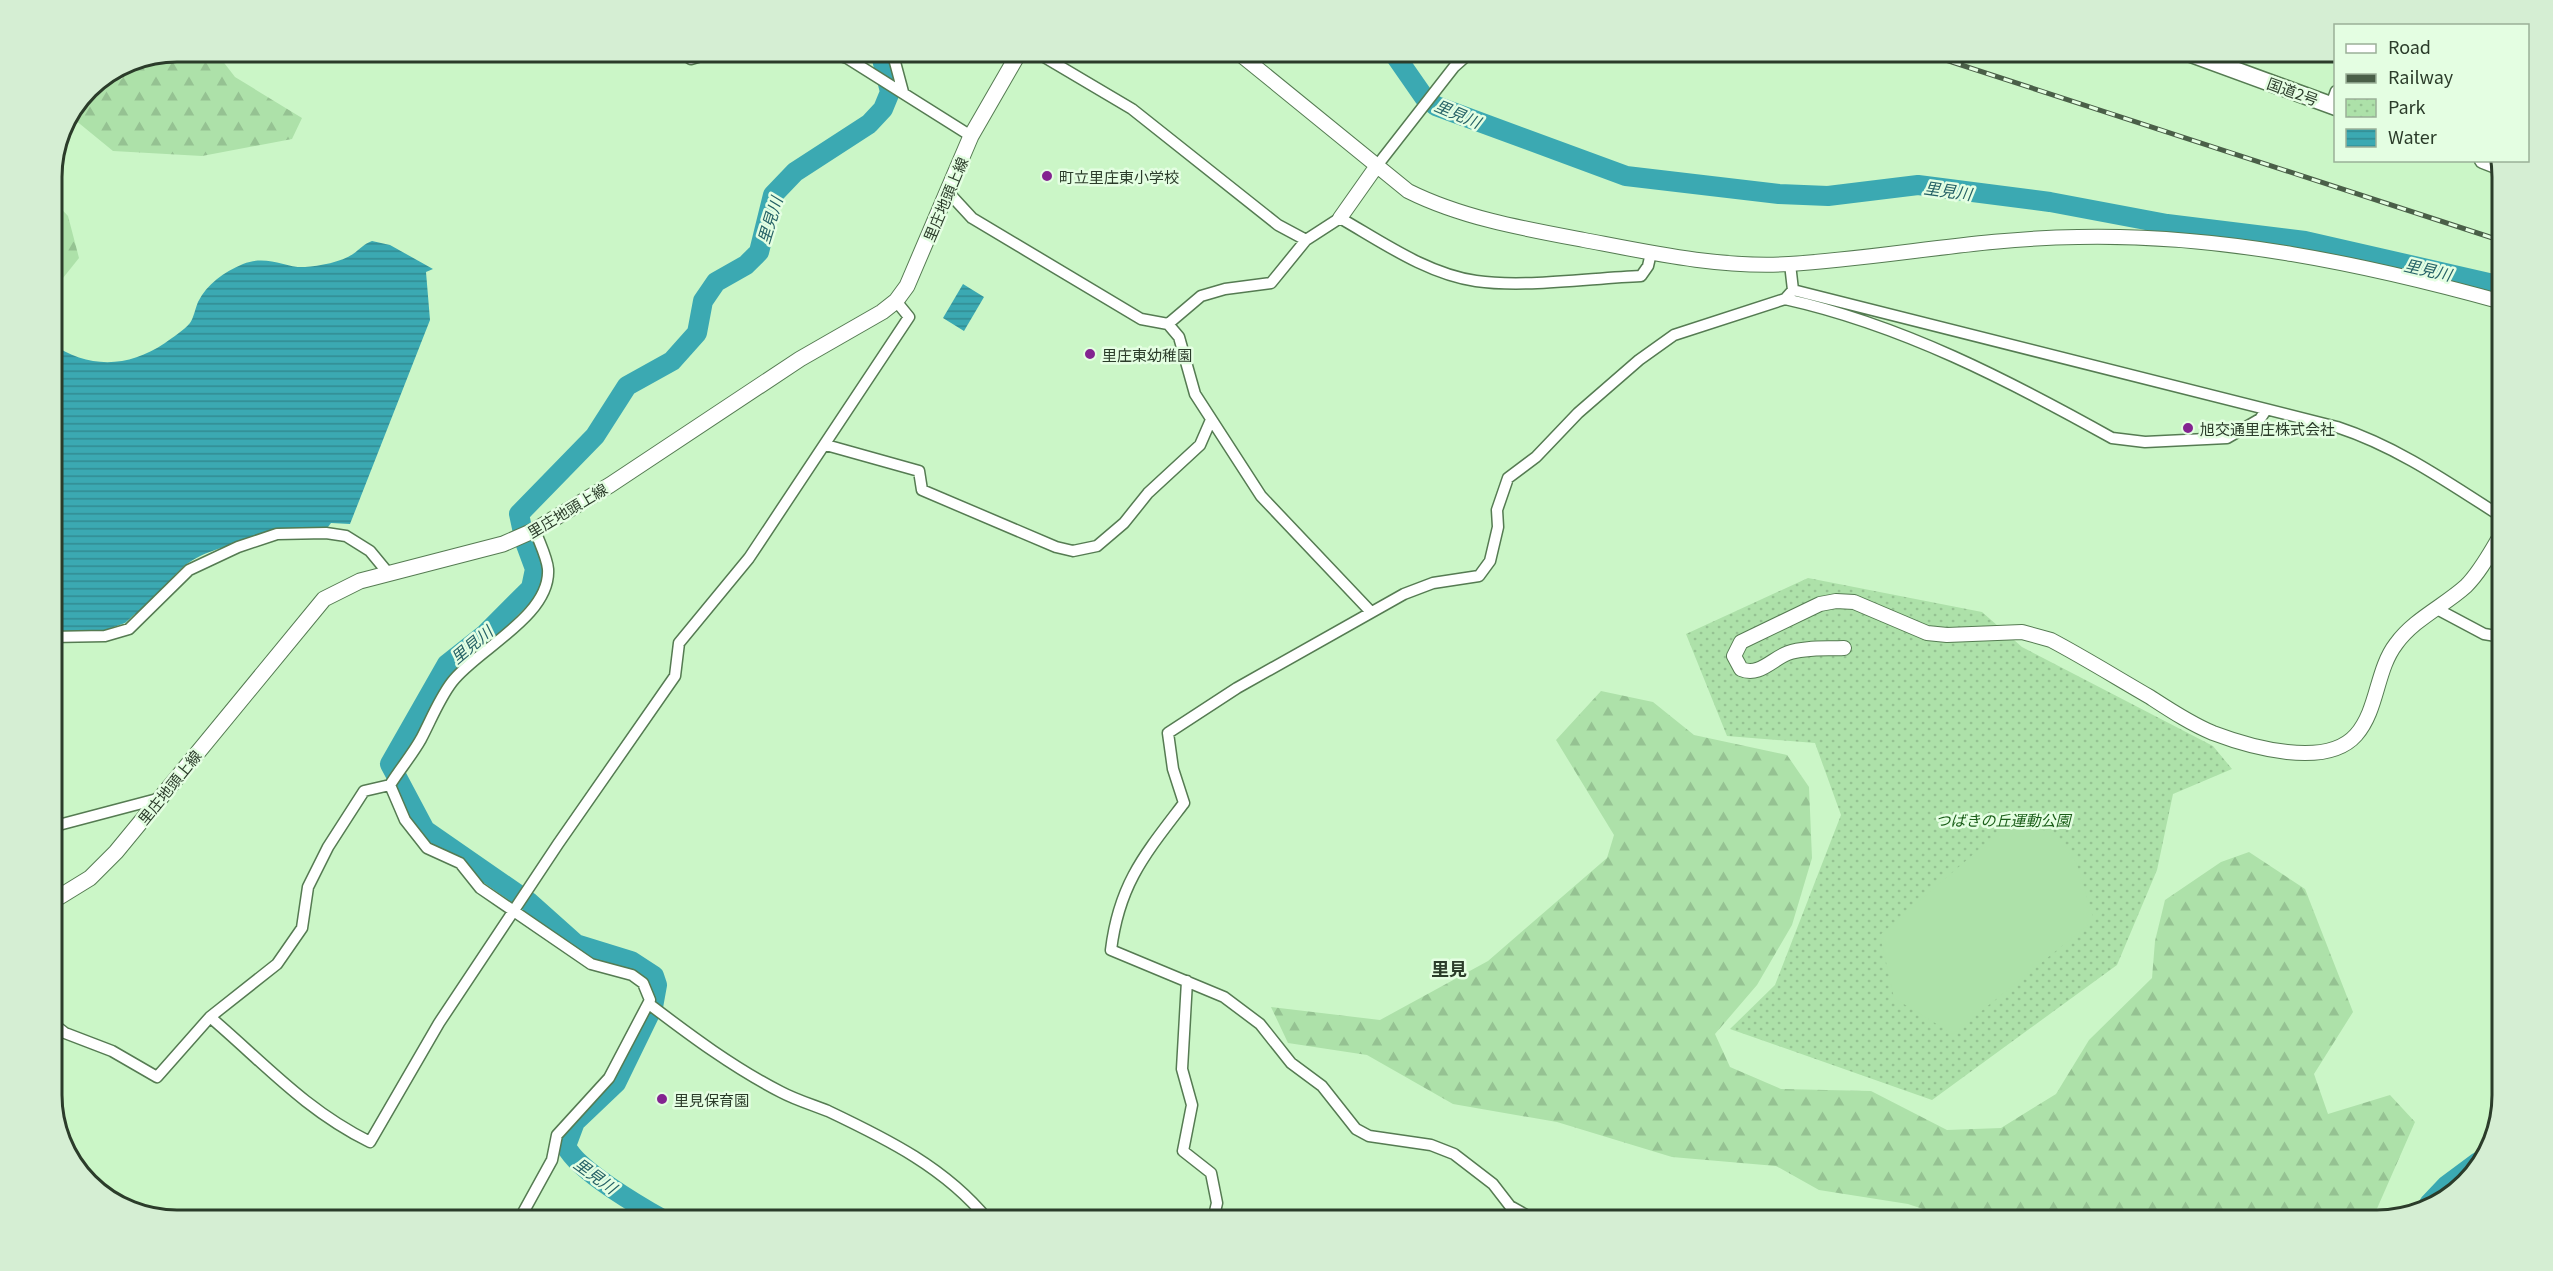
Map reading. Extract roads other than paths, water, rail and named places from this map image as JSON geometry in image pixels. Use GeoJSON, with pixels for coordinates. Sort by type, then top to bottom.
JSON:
{"type":"FeatureCollection","features":[{"type":"Feature","properties":{"kind":"highway","name":"国道2号"},"geometry":{"type":"LineString","coordinates":[[2216,62],[2334,101]]}},
{"type":"Feature","properties":{"kind":"main road","name":"里庄地頭上線"},"geometry":{"type":"LineString","coordinates":[[62,895],[102,867],[324,599],[360,582],[527,534],[610,485],[800,359],[882,312],[896,301],[908,286],[971,136],[1014,62]]}},
{"type":"Feature","properties":{"kind":"street"},"geometry":{"type":"LineString","coordinates":[[853,62],[971,136]]}},
{"type":"Feature","properties":{"kind":"street"},"geometry":{"type":"LineString","coordinates":[[894,62],[901,91]]}},
{"type":"Feature","properties":{"kind":"street"},"geometry":{"type":"LineString","coordinates":[[1053,62],[1132,109],[1278,225],[1306,240]]}},
{"type":"Feature","properties":{"kind":"street"},"geometry":{"type":"LineString","coordinates":[[1249,62],[1408,191],[1438,207],[1549,234],[1651,253],[1746,264],[1790,264],[2025,238],[2137,237],[2217,244],[2357,266],[2407,276],[2491,300]]}},
{"type":"Feature","properties":{"kind":"street"},"geometry":{"type":"LineString","coordinates":[[1168,324],[1201,296],[1225,289],[1271,283],[1306,240],[1340,218],[1376,167],[1460,62]]}},
{"type":"Feature","properties":{"kind":"street"},"geometry":{"type":"LineString","coordinates":[[948,192],[962,209],[982,224],[1141,319],[1168,324],[1179,337],[1194,394],[1210,422],[1261,496],[1371,612]]}},
{"type":"Feature","properties":{"kind":"street"},"geometry":{"type":"LineString","coordinates":[[1340,218],[1411,258],[1448,274],[1475,281],[1505,283],[1641,276],[1648,266],[1651,253]]}},
{"type":"Feature","properties":{"kind":"street"},"geometry":{"type":"LineString","coordinates":[[1517,1210],[1510,1206],[1493,1184],[1454,1154],[1431,1145],[1369,1136],[1356,1129],[1322,1086],[1291,1063],[1260,1024],[1224,997],[1111,950],[1121,899],[1133,872],[1184,803],[1173,769],[1168,733],[1237,688],[1421,586],[1479,576],[1490,561],[1498,527],[1497,510],[1508,478],[1536,457],[1578,413],[1639,360],[1674,335],[1785,299],[1793,290],[1790,264]]}},
{"type":"Feature","properties":{"kind":"street"},"geometry":{"type":"LineString","coordinates":[[1793,290],[2368,438],[2415,462],[2491,510]]}},
{"type":"Feature","properties":{"kind":"street"},"geometry":{"type":"LineString","coordinates":[[1785,299],[1834,310],[1938,349],[1988,371],[2112,438],[2129,442],[2227,438],[2260,419],[2266,410]]}},
{"type":"Feature","properties":{"kind":"street"},"geometry":{"type":"LineString","coordinates":[[210,1017],[250,1050],[274,1076],[327,1118],[370,1142],[439,1023],[558,844],[675,676],[679,643],[749,558],[909,317],[896,301]]}},
{"type":"Feature","properties":{"kind":"street"},"geometry":{"type":"LineString","coordinates":[[826,445],[919,471],[922,490],[1056,547],[1073,551],[1097,546],[1124,523],[1149,493],[1200,445],[1210,422]]}},
{"type":"Feature","properties":{"kind":"street"},"geometry":{"type":"LineString","coordinates":[[62,637],[105,636],[129,629],[189,570],[238,547],[277,534],[306,533],[346,536],[370,551],[389,574]]}},
{"type":"Feature","properties":{"kind":"street"},"geometry":{"type":"LineString","coordinates":[[62,1031],[112,1051],[157,1077],[210,1017],[277,964],[302,928],[308,887],[328,847],[364,791],[391,784],[420,741],[451,683],[462,670],[512,630],[529,613],[540,596],[548,575],[548,566],[527,534]]}},
{"type":"Feature","properties":{"kind":"street"},"geometry":{"type":"LineString","coordinates":[[1844,648],[1787,653],[1748,672],[1741,669],[1734,656],[1741,642],[1820,604],[1854,602],[1927,633],[1947,635],[2022,632],[2052,640],[2212,733],[2251,744],[2313,754],[2330,752],[2344,745],[2356,735],[2396,644],[2414,624],[2468,584],[2491,551]]}},
{"type":"Feature","properties":{"kind":"street"},"geometry":{"type":"LineString","coordinates":[[2437,609],[2484,634],[2492,635]]}},
{"type":"Feature","properties":{"kind":"street"},"geometry":{"type":"LineString","coordinates":[[391,784],[405,820],[428,848],[460,863],[480,888],[516,910],[558,943],[591,964],[632,975],[643,983],[650,1000],[609,1078],[557,1135],[552,1160],[524,1210]]}},
{"type":"Feature","properties":{"kind":"street"},"geometry":{"type":"LineString","coordinates":[[62,824],[161,798]]}},
{"type":"Feature","properties":{"kind":"street"},"geometry":{"type":"LineString","coordinates":[[1187,981],[1182,1069],[1192,1105],[1183,1151],[1211,1173],[1216,1203],[1215,1210]]}},
{"type":"Feature","properties":{"kind":"street"},"geometry":{"type":"LineString","coordinates":[[649,1004],[708,1049],[782,1093],[827,1111],[894,1144],[943,1174],[978,1210]]}},
{"type":"Feature","properties":{"kind":"water"},"geometry":{"type":"Polygon","coordinates":[[[372,241],[390,245],[433,269],[426,272],[430,320],[350,524],[331,523],[328,527],[316,527],[315,532],[245,542],[210,552],[194,559],[182,568],[138,617],[135,614],[125,623],[111,628],[112,632],[62,635],[62,349],[94,361],[122,361],[137,357],[165,343],[184,329],[190,323],[198,302],[206,290],[217,279],[236,267],[260,260],[298,267],[323,265],[348,257],[372,241]]]}},
{"type":"Feature","properties":{"kind":"water"},"geometry":{"type":"Polygon","coordinates":[[[963,284],[984,297],[964,331],[943,318],[963,284]]]}},
{"type":"Feature","properties":{"kind":"waterway","name":"里見川"},"geometry":{"type":"LineString","coordinates":[[648,1210],[595,1176],[572,1155],[566,1146],[575,1122],[616,1083],[653,1007],[657,985],[654,976],[631,961],[576,944],[529,902],[425,830],[390,764],[447,664],[485,634],[531,588],[535,569],[525,542],[519,514],[595,436],[627,386],[672,361],[697,333],[703,301],[716,282],[746,265],[759,252],[773,195],[795,172],[869,124],[883,109],[890,92],[883,62]]}},
{"type":"Feature","properties":{"kind":"waterway","name":"里見川"},"geometry":{"type":"LineString","coordinates":[[1400,62],[1424,97],[1436,106],[1626,176],[1779,194],[1828,196],[1918,185],[2050,202],[2167,224],[2305,241],[2491,284]]}},
{"type":"Feature","properties":{"kind":"waterway"},"geometry":{"type":"LineString","coordinates":[[2445,1187],[2453,1181]]}},
{"type":"Feature","properties":{"kind":"railway"},"geometry":{"type":"LineString","coordinates":[[1952,62],[2491,237]]}},
{"type":"Feature","properties":{"kind":"place","name":"町立里庄東小学校"},"geometry":{"type":"Point","coordinates":[1047,176]}},
{"type":"Feature","properties":{"kind":"place","name":"里庄東幼稚園"},"geometry":{"type":"Point","coordinates":[1090,354]}},
{"type":"Feature","properties":{"kind":"place","name":"旭交通里庄株式会社"},"geometry":{"type":"Point","coordinates":[2188,428]}},
{"type":"Feature","properties":{"kind":"place","name":"里見保育園"},"geometry":{"type":"Point","coordinates":[662,1099]}},
{"type":"Feature","properties":{"kind":"district","name":"里見"},"geometry":{"type":"Point","coordinates":[1449,968]}},
{"type":"Feature","properties":{"kind":"park label","name":"つばきの丘運動公園"},"geometry":{"type":"Point","coordinates":[2003,819]}}]}
